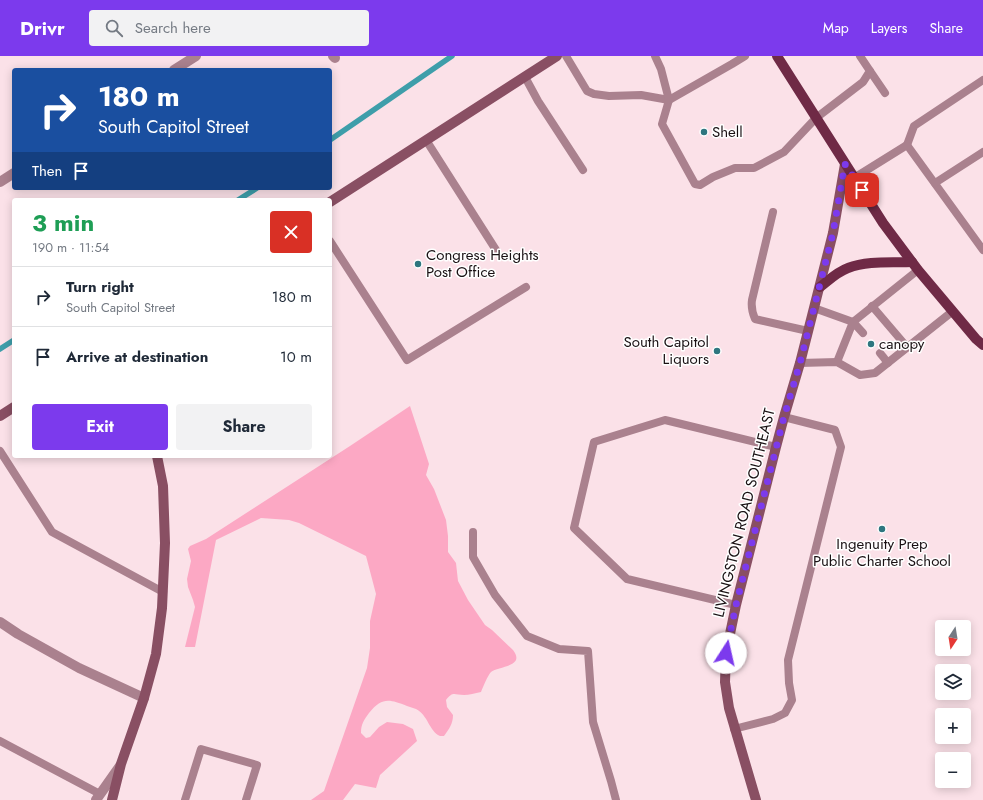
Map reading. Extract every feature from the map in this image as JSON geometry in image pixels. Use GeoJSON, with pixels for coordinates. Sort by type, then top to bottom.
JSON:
{"type":"FeatureCollection","features":[{"type":"Feature","properties":{"kind":"main road"},"geometry":{"type":"LineString","coordinates":[[777,56],[882,223],[915,266],[976,339],[983,345]]}},
{"type":"Feature","properties":{"kind":"main road"},"geometry":{"type":"LineString","coordinates":[[820,287],[834,276],[848,268],[865,264],[873,263],[915,266]]}},
{"type":"Feature","properties":{"kind":"street"},"geometry":{"type":"LineString","coordinates":[[177,68],[196,56]]}},
{"type":"Feature","properties":{"kind":"street"},"geometry":{"type":"LineString","coordinates":[[332,201],[557,56]]}},
{"type":"Feature","properties":{"kind":"street","name":"LIVINGSTON ROAD SOUTHEAST"},"geometry":{"type":"LineString","coordinates":[[756,800],[734,729],[727,700],[725,673],[726,653],[736,605],[776,447],[820,287],[833,233],[845,164]]}},
{"type":"Feature","properties":{"kind":"street"},"geometry":{"type":"LineString","coordinates":[[0,182],[12,174]]}},
{"type":"Feature","properties":{"kind":"street"},"geometry":{"type":"LineString","coordinates":[[0,416],[12,408]]}},
{"type":"Feature","properties":{"kind":"street"},"geometry":{"type":"LineString","coordinates":[[112,800],[121,764],[144,698],[156,654],[162,608],[166,543],[163,486],[157,458]]}},
{"type":"Feature","properties":{"kind":"street"},"geometry":{"type":"LineString","coordinates":[[0,622],[18,634],[79,668],[144,698]]}},
{"type":"Feature","properties":{"kind":"street"},"geometry":{"type":"LineString","coordinates":[[98,797],[121,764]]}},
{"type":"Feature","properties":{"kind":"lane"},"geometry":{"type":"LineString","coordinates":[[566,56],[587,91],[594,94],[609,96],[641,95],[669,100],[745,56]]}},
{"type":"Feature","properties":{"kind":"lane"},"geometry":{"type":"LineString","coordinates":[[655,56],[661,69],[669,100],[662,124],[695,184],[700,185],[713,177],[735,168],[754,168],[784,152],[816,118],[863,82],[870,71]]}},
{"type":"Feature","properties":{"kind":"lane"},"geometry":{"type":"LineString","coordinates":[[860,56],[885,93]]}},
{"type":"Feature","properties":{"kind":"lane"},"geometry":{"type":"LineString","coordinates":[[525,77],[538,101],[583,170]]}},
{"type":"Feature","properties":{"kind":"lane"},"geometry":{"type":"LineString","coordinates":[[854,178],[907,145],[914,126],[983,80]]}},
{"type":"Feature","properties":{"kind":"lane"},"geometry":{"type":"LineString","coordinates":[[426,140],[496,250]]}},
{"type":"Feature","properties":{"kind":"lane"},"geometry":{"type":"LineString","coordinates":[[907,145],[983,250]]}},
{"type":"Feature","properties":{"kind":"lane"},"geometry":{"type":"LineString","coordinates":[[935,184],[983,152]]}},
{"type":"Feature","properties":{"kind":"lane"},"geometry":{"type":"LineString","coordinates":[[773,212],[752,300],[752,312],[755,319],[808,331]]}},
{"type":"Feature","properties":{"kind":"lane"},"geometry":{"type":"LineString","coordinates":[[332,244],[407,360],[526,287]]}},
{"type":"Feature","properties":{"kind":"lane"},"geometry":{"type":"LineString","coordinates":[[837,362],[853,322],[915,266]]}},
{"type":"Feature","properties":{"kind":"lane"},"geometry":{"type":"LineString","coordinates":[[872,306],[907,347]]}},
{"type":"Feature","properties":{"kind":"lane"},"geometry":{"type":"LineString","coordinates":[[814,308],[853,322],[863,333]]}},
{"type":"Feature","properties":{"kind":"lane"},"geometry":{"type":"LineString","coordinates":[[800,363],[837,362],[860,375],[875,373],[953,311]]}},
{"type":"Feature","properties":{"kind":"lane"},"geometry":{"type":"LineString","coordinates":[[880,353],[888,362]]}},
{"type":"Feature","properties":{"kind":"lane"},"geometry":{"type":"LineString","coordinates":[[734,729],[773,719],[786,713],[792,700],[789,683],[788,660],[841,447],[835,430],[784,417]]}},
{"type":"Feature","properties":{"kind":"lane"},"geometry":{"type":"LineString","coordinates":[[736,605],[627,579],[574,528],[594,442],[666,420],[776,447]]}},
{"type":"Feature","properties":{"kind":"lane"},"geometry":{"type":"LineString","coordinates":[[0,451],[52,532],[163,592]]}},
{"type":"Feature","properties":{"kind":"lane"},"geometry":{"type":"LineString","coordinates":[[473,532],[473,557],[495,595],[527,636],[559,649],[588,651],[593,722],[616,800]]}},
{"type":"Feature","properties":{"kind":"lane"},"geometry":{"type":"LineString","coordinates":[[0,741],[98,797]]}},
{"type":"Feature","properties":{"kind":"lane"},"geometry":{"type":"LineString","coordinates":[[185,800],[201,750],[256,765],[246,800]]}},
{"type":"Feature","properties":{"kind":"shaded area"},"geometry":{"type":"Polygon","coordinates":[[[410,406],[429,464],[426,475],[434,489],[446,520],[448,552],[456,563],[458,581],[468,600],[485,625],[513,650],[516,660],[510,665],[491,672],[481,692],[466,695],[454,694],[448,697],[446,700],[447,707],[453,715],[453,718],[444,736],[436,734],[423,715],[416,709],[390,701],[378,704],[369,713],[362,725],[361,733],[366,738],[370,737],[379,727],[387,722],[403,724],[413,729],[417,741],[380,775],[376,788],[355,784],[343,800],[311,800],[324,791],[367,668],[370,648],[370,621],[376,594],[366,556],[299,523],[289,520],[261,518],[216,540],[195,647],[185,647],[195,607],[188,587],[187,579],[191,561],[188,549],[190,546],[206,539],[410,406]]]}},
{"type":"Feature","properties":{"kind":"waterway"},"geometry":{"type":"LineString","coordinates":[[332,139],[452,56]]}},
{"type":"Feature","properties":{"kind":"waterway"},"geometry":{"type":"LineString","coordinates":[[241,198],[254,190]]}},
{"type":"Feature","properties":{"kind":"waterway"},"geometry":{"type":"LineString","coordinates":[[0,349],[12,341]]}},
{"type":"Feature","properties":{"kind":"place","name":"Shell"},"geometry":{"type":"Point","coordinates":[704,132]}},
{"type":"Feature","properties":{"kind":"place","name":"Congress Heights Post Office"},"geometry":{"type":"Point","coordinates":[418,264]}},
{"type":"Feature","properties":{"kind":"place","name":"canopy"},"geometry":{"type":"Point","coordinates":[871,344]}},
{"type":"Feature","properties":{"kind":"place","name":"South Capitol Liquors"},"geometry":{"type":"Point","coordinates":[717,351]}},
{"type":"Feature","properties":{"kind":"place","name":"Ingenuity Prep Public Charter School"},"geometry":{"type":"Point","coordinates":[882,529]}},
{"type":"Feature","properties":{"kind":"route"},"geometry":{"type":"LineString","coordinates":[[726,653],[736,605],[833,233],[845,164],[862,190]]}}]}
